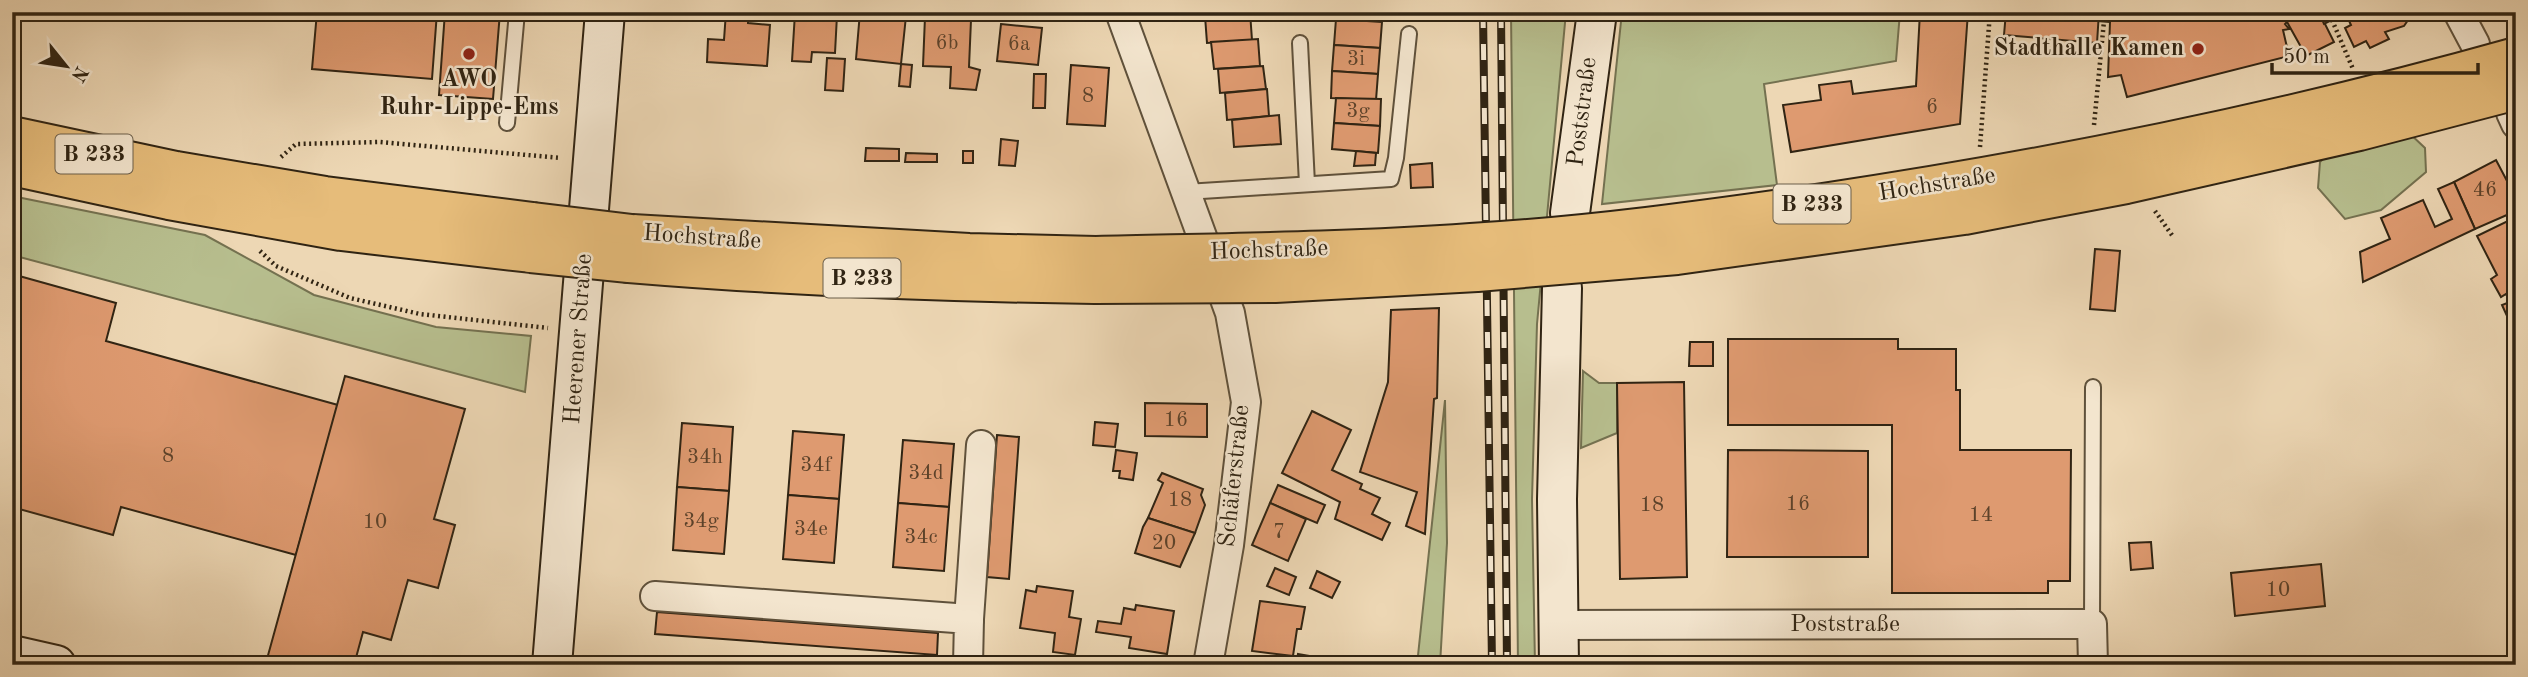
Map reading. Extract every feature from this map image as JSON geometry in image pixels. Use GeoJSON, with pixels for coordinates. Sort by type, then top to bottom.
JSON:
{"type":"FeatureCollection","features":[{"type":"Feature","properties":{"kind":"main road","name":"Heerener Straße"},"geometry":{"type":"LineString","coordinates":[[552,665],[606,12]]}},
{"type":"Feature","properties":{"kind":"main road","name":"Poststraße"},"geometry":{"type":"LineString","coordinates":[[1570,213],[1597,12]]}},
{"type":"Feature","properties":{"kind":"main road","name":"Hochstraße"},"geometry":{"type":"LineString","coordinates":[[1096,270],[1472,243],[1673,225],[1965,182],[2118,153],[2347,102],[2516,57]]}},
{"type":"Feature","properties":{"kind":"main road","name":"Hochstraße"},"geometry":{"type":"LineString","coordinates":[[12,166],[169,200],[341,231],[532,237],[631,248],[928,251],[1096,270],[1275,283],[1477,272],[1677,255],[1964,215],[2126,184],[2359,131],[2514,109]]}},
{"type":"Feature","properties":{"kind":"main road","name":"Hochstraße"},"geometry":{"type":"LineString","coordinates":[[12,136],[176,171],[325,196],[532,237]]}},
{"type":"Feature","properties":{"kind":"main road"},"geometry":{"type":"LineString","coordinates":[[1559,665],[1557,499],[1562,288]]}},
{"type":"Feature","properties":{"kind":"main road"},"geometry":{"type":"LineString","coordinates":[[12,655],[57,665]]}},
{"type":"Feature","properties":{"kind":"street","name":"Schäferstraße"},"geometry":{"type":"LineString","coordinates":[[1120,12],[1230,313],[1246,402],[1229,545],[1208,665]]}},
{"type":"Feature","properties":{"kind":"street"},"geometry":{"type":"LineString","coordinates":[[2458,12],[2475,44]]}},
{"type":"Feature","properties":{"kind":"street"},"geometry":{"type":"LineString","coordinates":[[968,665],[981,444]]}},
{"type":"Feature","properties":{"kind":"street"},"geometry":{"type":"LineString","coordinates":[[655,596],[969,619]]}},
{"type":"Feature","properties":{"kind":"street"},"geometry":{"type":"LineString","coordinates":[[2092,624],[2092,665]]}},
{"type":"Feature","properties":{"kind":"street","name":"Poststraße"},"geometry":{"type":"LineString","coordinates":[[1558,625],[2092,624]]}},
{"type":"Feature","properties":{"kind":"lane"},"geometry":{"type":"LineString","coordinates":[[507,123],[517,12]]}},
{"type":"Feature","properties":{"kind":"lane"},"geometry":{"type":"LineString","coordinates":[[1186,192],[1391,179],[1396,159],[1409,34]]}},
{"type":"Feature","properties":{"kind":"lane"},"geometry":{"type":"LineString","coordinates":[[1300,43],[1307,184]]}},
{"type":"Feature","properties":{"kind":"lane"},"geometry":{"type":"LineString","coordinates":[[2092,624],[2093,387]]}},
{"type":"Feature","properties":{"kind":"path"},"geometry":{"type":"LineString","coordinates":[[1980,157],[1990,12]]}},
{"type":"Feature","properties":{"kind":"path"},"geometry":{"type":"LineString","coordinates":[[2332,20],[2356,76]]}},
{"type":"Feature","properties":{"kind":"path"},"geometry":{"type":"LineString","coordinates":[[2094,132],[2104,21]]}},
{"type":"Feature","properties":{"kind":"path"},"geometry":{"type":"LineString","coordinates":[[288,163],[277,161],[296,144],[380,142],[592,161]]}},
{"type":"Feature","properties":{"kind":"path"},"geometry":{"type":"LineString","coordinates":[[268,248],[256,246],[276,266],[350,298],[420,314],[580,331]]}},
{"type":"Feature","properties":{"kind":"green space"},"geometry":{"type":"Polygon","coordinates":[[[1511,12],[1566,12],[1537,324],[1532,499],[1535,665],[1518,665],[1511,12]]]}},
{"type":"Feature","properties":{"kind":"green space"},"geometry":{"type":"Polygon","coordinates":[[[1622,12],[1900,12],[1896,61],[1764,84],[1777,185],[1602,204],[1622,12]]]}},
{"type":"Feature","properties":{"kind":"green space"},"geometry":{"type":"Polygon","coordinates":[[[2407,131],[2425,148],[2426,172],[2381,210],[2345,219],[2318,188],[2320,162],[2338,144],[2407,131]]]}},
{"type":"Feature","properties":{"kind":"green space"},"geometry":{"type":"Polygon","coordinates":[[[12,196],[205,235],[314,295],[436,327],[531,336],[525,392],[12,255],[12,196]]]}},
{"type":"Feature","properties":{"kind":"green space"},"geometry":{"type":"Polygon","coordinates":[[[1583,371],[1599,383],[1617,383],[1617,433],[1581,448],[1583,371]]]}},
{"type":"Feature","properties":{"kind":"green space"},"geometry":{"type":"Polygon","coordinates":[[[1445,400],[1447,543],[1440,665],[1417,665],[1445,400]]]}},
{"type":"Feature","properties":{"kind":"building"},"geometry":{"type":"Polygon","coordinates":[[[317,12],[437,12],[432,79],[312,69],[317,12]]]}},
{"type":"Feature","properties":{"kind":"building","name":"AWO Ruhr-Lippe-Ems"},"geometry":{"type":"Polygon","coordinates":[[[445,12],[500,12],[493,99],[439,95],[445,12]]]}},
{"type":"Feature","properties":{"kind":"building"},"geometry":{"type":"Polygon","coordinates":[[[726,12],[748,12],[748,23],[770,25],[767,66],[707,62],[708,39],[724,40],[726,12]]]}},
{"type":"Feature","properties":{"kind":"building"},"geometry":{"type":"Polygon","coordinates":[[[860,12],[906,16],[901,64],[856,59],[860,12]]]}},
{"type":"Feature","properties":{"kind":"building"},"geometry":{"type":"Polygon","coordinates":[[[1250,12],[1252,40],[1207,43],[1205,16],[1250,12]]]}},
{"type":"Feature","properties":{"kind":"building"},"geometry":{"type":"Polygon","coordinates":[[[1343,12],[1381,12],[1380,22],[1343,19],[1343,12]]]}},
{"type":"Feature","properties":{"kind":"building"},"geometry":{"type":"Polygon","coordinates":[[[1920,12],[1968,12],[1960,124],[1791,152],[1783,105],[1821,100],[1819,85],[1851,81],[1853,94],[1916,86],[1920,12]]]}},
{"type":"Feature","properties":{"kind":"building"},"geometry":{"type":"Polygon","coordinates":[[[2006,12],[2099,12],[2097,43],[2004,35],[2006,12]]]}},
{"type":"Feature","properties":{"kind":"building","name":"Stadthalle Kamen"},"geometry":{"type":"Polygon","coordinates":[[[2099,12],[2319,12],[2334,42],[2306,56],[2287,22],[2285,24],[2289,29],[2283,30],[2289,56],[2127,97],[2121,75],[2108,77],[2110,22],[2098,21],[2099,12]]]}},
{"type":"Feature","properties":{"kind":"building"},"geometry":{"type":"Polygon","coordinates":[[[2332,12],[2346,13],[2324,24],[2321,17],[2332,12]]]}},
{"type":"Feature","properties":{"kind":"building"},"geometry":{"type":"Polygon","coordinates":[[[2345,12],[2405,12],[2408,20],[2404,26],[2385,32],[2389,39],[2370,48],[2366,41],[2354,47],[2345,28],[2351,25],[2345,12]]]}},
{"type":"Feature","properties":{"kind":"building"},"geometry":{"type":"Polygon","coordinates":[[[795,13],[837,15],[835,53],[812,52],[811,62],[792,61],[795,13]]]}},
{"type":"Feature","properties":{"kind":"building"},"geometry":{"type":"Polygon","coordinates":[[[925,17],[971,20],[969,67],[980,70],[976,90],[950,88],[951,67],[923,66],[925,17]]]}},
{"type":"Feature","properties":{"kind":"building"},"geometry":{"type":"Polygon","coordinates":[[[1336,19],[1382,22],[1380,48],[1334,45],[1336,19]]]}},
{"type":"Feature","properties":{"kind":"building"},"geometry":{"type":"Polygon","coordinates":[[[1001,24],[1042,28],[1038,65],[997,61],[1001,24]]]}},
{"type":"Feature","properties":{"kind":"building"},"geometry":{"type":"Polygon","coordinates":[[[1258,39],[1260,66],[1214,69],[1211,42],[1258,39]]]}},
{"type":"Feature","properties":{"kind":"building"},"geometry":{"type":"Polygon","coordinates":[[[1334,45],[1380,48],[1378,74],[1332,71],[1334,45]]]}},
{"type":"Feature","properties":{"kind":"building"},"geometry":{"type":"Polygon","coordinates":[[[827,58],[845,59],[843,91],[825,90],[827,58]]]}},
{"type":"Feature","properties":{"kind":"building"},"geometry":{"type":"Polygon","coordinates":[[[901,64],[912,65],[910,87],[899,86],[901,64]]]}},
{"type":"Feature","properties":{"kind":"building"},"geometry":{"type":"Polygon","coordinates":[[[1071,65],[1109,68],[1105,126],[1067,124],[1071,65]]]}},
{"type":"Feature","properties":{"kind":"building"},"geometry":{"type":"Polygon","coordinates":[[[1263,66],[1266,89],[1220,93],[1218,69],[1263,66]]]}},
{"type":"Feature","properties":{"kind":"building"},"geometry":{"type":"Polygon","coordinates":[[[1332,71],[1378,74],[1376,100],[1331,98],[1332,71]]]}},
{"type":"Feature","properties":{"kind":"building"},"geometry":{"type":"Polygon","coordinates":[[[1034,74],[1046,74],[1045,108],[1033,108],[1034,74]]]}},
{"type":"Feature","properties":{"kind":"building"},"geometry":{"type":"Polygon","coordinates":[[[1267,89],[1269,116],[1227,120],[1225,93],[1267,89]]]}},
{"type":"Feature","properties":{"kind":"building"},"geometry":{"type":"Polygon","coordinates":[[[1336,98],[1381,99],[1380,126],[1334,123],[1336,98]]]}},
{"type":"Feature","properties":{"kind":"building"},"geometry":{"type":"Polygon","coordinates":[[[1279,115],[1281,144],[1234,147],[1232,120],[1279,115]]]}},
{"type":"Feature","properties":{"kind":"building"},"geometry":{"type":"Polygon","coordinates":[[[1334,123],[1380,126],[1378,153],[1332,149],[1334,123]]]}},
{"type":"Feature","properties":{"kind":"building"},"geometry":{"type":"Polygon","coordinates":[[[1001,139],[1018,141],[1015,166],[999,165],[1001,139]]]}},
{"type":"Feature","properties":{"kind":"building"},"geometry":{"type":"Polygon","coordinates":[[[866,148],[899,149],[899,161],[865,161],[866,148]]]}},
{"type":"Feature","properties":{"kind":"building"},"geometry":{"type":"Polygon","coordinates":[[[963,151],[973,151],[973,163],[963,163],[963,151]]]}},
{"type":"Feature","properties":{"kind":"building"},"geometry":{"type":"Polygon","coordinates":[[[1356,151],[1376,153],[1375,165],[1354,166],[1356,151]]]}},
{"type":"Feature","properties":{"kind":"building"},"geometry":{"type":"Polygon","coordinates":[[[906,153],[937,154],[937,162],[905,162],[906,153]]]}},
{"type":"Feature","properties":{"kind":"building"},"geometry":{"type":"Polygon","coordinates":[[[2496,160],[2516,198],[2516,211],[2475,229],[2454,182],[2496,160]]]}},
{"type":"Feature","properties":{"kind":"building"},"geometry":{"type":"Polygon","coordinates":[[[1432,163],[1433,187],[1411,188],[1410,165],[1432,163]]]}},
{"type":"Feature","properties":{"kind":"building"},"geometry":{"type":"Polygon","coordinates":[[[2454,182],[2475,229],[2363,282],[2360,252],[2390,239],[2381,218],[2423,200],[2435,227],[2452,219],[2438,189],[2454,182]]]}},
{"type":"Feature","properties":{"kind":"building"},"geometry":{"type":"Polygon","coordinates":[[[2516,217],[2516,328],[2513,329],[2502,305],[2510,302],[2506,294],[2501,297],[2491,279],[2497,275],[2477,236],[2516,217]]]}},
{"type":"Feature","properties":{"kind":"building"},"geometry":{"type":"Polygon","coordinates":[[[2095,249],[2120,251],[2115,311],[2090,309],[2095,249]]]}},
{"type":"Feature","properties":{"kind":"building"},"geometry":{"type":"Polygon","coordinates":[[[12,274],[116,303],[106,341],[338,405],[296,555],[121,507],[113,535],[12,507],[12,274]]]}},
{"type":"Feature","properties":{"kind":"building"},"geometry":{"type":"Polygon","coordinates":[[[1439,308],[1437,398],[1434,399],[1425,534],[1406,526],[1417,492],[1360,472],[1388,382],[1391,310],[1439,308]]]}},
{"type":"Feature","properties":{"kind":"building"},"geometry":{"type":"Polygon","coordinates":[[[1728,339],[1898,339],[1898,349],[1956,349],[1956,390],[1960,390],[1960,450],[2071,450],[2070,581],[2048,581],[2048,593],[1892,593],[1892,425],[1728,425],[1728,339]]]}},
{"type":"Feature","properties":{"kind":"building"},"geometry":{"type":"Polygon","coordinates":[[[1690,342],[1713,342],[1713,366],[1689,366],[1690,342]]]}},
{"type":"Feature","properties":{"kind":"building"},"geometry":{"type":"Polygon","coordinates":[[[345,376],[465,409],[434,519],[455,525],[438,588],[408,580],[391,640],[363,632],[354,665],[289,665],[267,659],[345,376]]]}},
{"type":"Feature","properties":{"kind":"building"},"geometry":{"type":"Polygon","coordinates":[[[1684,382],[1687,577],[1620,579],[1617,383],[1684,382]]]}},
{"type":"Feature","properties":{"kind":"building"},"geometry":{"type":"Polygon","coordinates":[[[1145,403],[1207,404],[1207,437],[1145,436],[1145,403]]]}},
{"type":"Feature","properties":{"kind":"building"},"geometry":{"type":"Polygon","coordinates":[[[1312,411],[1351,430],[1332,470],[1362,484],[1360,489],[1380,498],[1372,514],[1390,523],[1382,540],[1335,519],[1340,502],[1282,473],[1312,411]]]}},
{"type":"Feature","properties":{"kind":"building"},"geometry":{"type":"Polygon","coordinates":[[[1095,422],[1118,424],[1115,447],[1093,445],[1095,422]]]}},
{"type":"Feature","properties":{"kind":"building"},"geometry":{"type":"Polygon","coordinates":[[[682,423],[733,427],[729,491],[677,487],[682,423]]]}},
{"type":"Feature","properties":{"kind":"building"},"geometry":{"type":"Polygon","coordinates":[[[793,431],[844,435],[839,499],[788,495],[793,431]]]}},
{"type":"Feature","properties":{"kind":"building"},"geometry":{"type":"Polygon","coordinates":[[[997,435],[1019,437],[1009,579],[987,577],[997,435]]]}},
{"type":"Feature","properties":{"kind":"building"},"geometry":{"type":"Polygon","coordinates":[[[903,440],[954,444],[949,507],[898,503],[903,440]]]}},
{"type":"Feature","properties":{"kind":"building"},"geometry":{"type":"Polygon","coordinates":[[[1116,450],[1137,453],[1133,480],[1119,478],[1120,471],[1113,471],[1116,450]]]}},
{"type":"Feature","properties":{"kind":"building"},"geometry":{"type":"Polygon","coordinates":[[[1728,450],[1868,451],[1868,557],[1727,557],[1728,450]]]}},
{"type":"Feature","properties":{"kind":"building"},"geometry":{"type":"Polygon","coordinates":[[[1162,473],[1203,489],[1201,495],[1205,505],[1195,533],[1148,518],[1163,483],[1158,480],[1162,473]]]}},
{"type":"Feature","properties":{"kind":"building"},"geometry":{"type":"Polygon","coordinates":[[[1278,485],[1325,505],[1317,523],[1270,503],[1278,485]]]}},
{"type":"Feature","properties":{"kind":"building"},"geometry":{"type":"Polygon","coordinates":[[[677,487],[729,491],[724,554],[673,550],[677,487]]]}},
{"type":"Feature","properties":{"kind":"building"},"geometry":{"type":"Polygon","coordinates":[[[788,495],[839,499],[834,563],[783,559],[788,495]]]}},
{"type":"Feature","properties":{"kind":"building"},"geometry":{"type":"Polygon","coordinates":[[[898,503],[949,507],[944,571],[893,567],[898,503]]]}},
{"type":"Feature","properties":{"kind":"building"},"geometry":{"type":"Polygon","coordinates":[[[1270,503],[1306,519],[1288,561],[1252,545],[1270,503]]]}},
{"type":"Feature","properties":{"kind":"building"},"geometry":{"type":"Polygon","coordinates":[[[1148,518],[1195,533],[1180,567],[1135,553],[1148,518]]]}},
{"type":"Feature","properties":{"kind":"building"},"geometry":{"type":"Polygon","coordinates":[[[2151,542],[2153,568],[2131,570],[2129,543],[2151,542]]]}},
{"type":"Feature","properties":{"kind":"building"},"geometry":{"type":"Polygon","coordinates":[[[2321,564],[2325,606],[2235,616],[2231,573],[2321,564]]]}},
{"type":"Feature","properties":{"kind":"building"},"geometry":{"type":"Polygon","coordinates":[[[1275,568],[1296,577],[1289,595],[1267,586],[1275,568]]]}},
{"type":"Feature","properties":{"kind":"building"},"geometry":{"type":"Polygon","coordinates":[[[1317,571],[1340,582],[1332,598],[1310,588],[1317,571]]]}},
{"type":"Feature","properties":{"kind":"building"},"geometry":{"type":"Polygon","coordinates":[[[1037,586],[1073,591],[1069,617],[1081,619],[1075,655],[1053,652],[1055,633],[1020,628],[1026,590],[1036,592],[1037,586]]]}},
{"type":"Feature","properties":{"kind":"building"},"geometry":{"type":"Polygon","coordinates":[[[1260,601],[1305,607],[1301,629],[1297,629],[1293,656],[1252,651],[1260,601]]]}},
{"type":"Feature","properties":{"kind":"building"},"geometry":{"type":"Polygon","coordinates":[[[1136,605],[1174,611],[1167,654],[1129,648],[1131,637],[1096,632],[1098,621],[1121,624],[1124,608],[1135,610],[1136,605]]]}},
{"type":"Feature","properties":{"kind":"building"},"geometry":{"type":"Polygon","coordinates":[[[657,612],[938,633],[937,655],[655,634],[657,612]]]}},
{"type":"Feature","properties":{"kind":"building"},"geometry":{"type":"Polygon","coordinates":[[[1298,654],[1310,656],[1309,665],[1296,665],[1298,654]]]}},
{"type":"Feature","properties":{"kind":"building"},"geometry":{"type":"Polygon","coordinates":[[[643,656],[747,665],[643,665],[643,656]]]}},
{"type":"Feature","properties":{"kind":"railway"},"geometry":{"type":"LineString","coordinates":[[1483,12],[1492,665]]}},
{"type":"Feature","properties":{"kind":"railway"},"geometry":{"type":"LineString","coordinates":[[1501,12],[1507,665]]}},
{"type":"Feature","properties":{"kind":"place","name":"Stadthalle Kamen"},"geometry":{"type":"Point","coordinates":[2198,49]}},
{"type":"Feature","properties":{"kind":"place","name":"AWO Ruhr-Lippe-Ems"},"geometry":{"type":"Point","coordinates":[469,54]}}]}
